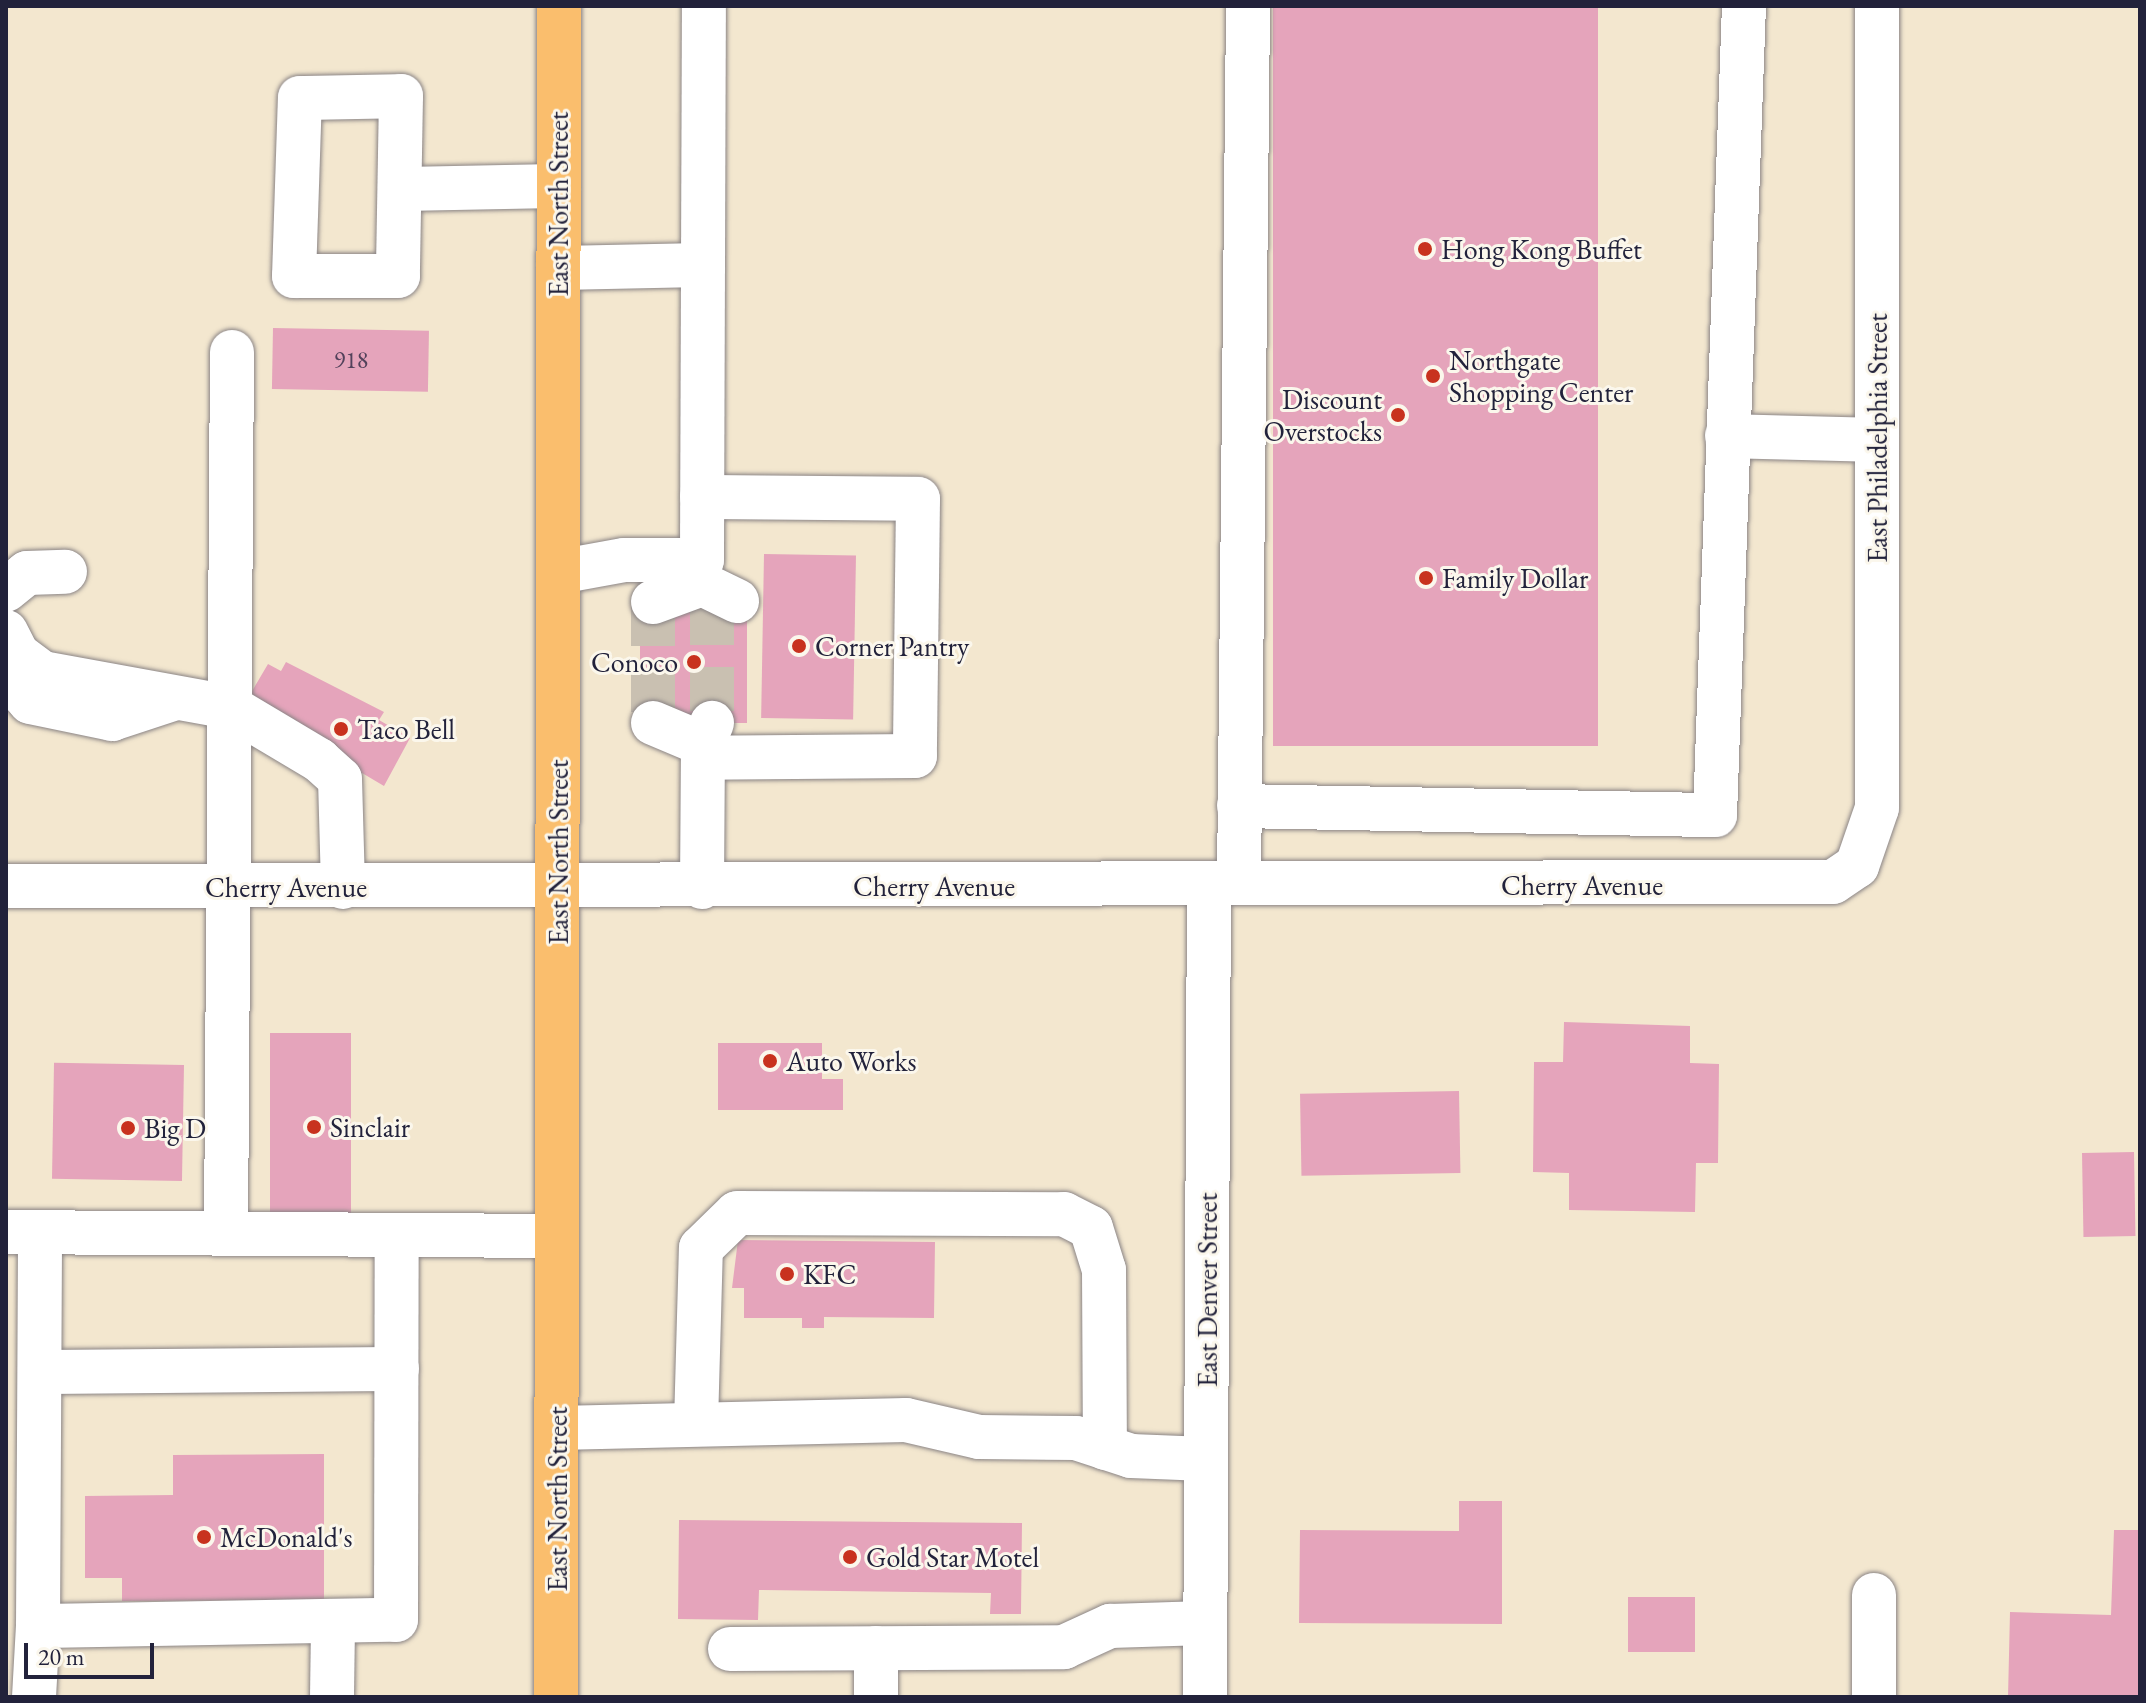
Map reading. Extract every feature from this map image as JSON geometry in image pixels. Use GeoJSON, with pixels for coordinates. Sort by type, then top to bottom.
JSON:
{"type":"FeatureCollection","features":[{"type":"Feature","properties":{"kind":"main road","name":"East North Street"},"geometry":{"type":"LineString","coordinates":[[556,1697],[559,6]]}},
{"type":"Feature","properties":{"kind":"street"},"geometry":{"type":"LineString","coordinates":[[558,572],[624,560],[698,592],[702,497],[704,6]]}},
{"type":"Feature","properties":{"kind":"street","name":"East Denver Street"},"geometry":{"type":"LineString","coordinates":[[1205,1697],[1206,1459],[1224,883],[1239,806],[1248,6]]}},
{"type":"Feature","properties":{"kind":"street"},"geometry":{"type":"LineString","coordinates":[[1239,806],[1715,815],[1744,6]]}},
{"type":"Feature","properties":{"kind":"street","name":"East Philadelphia Street"},"geometry":{"type":"LineString","coordinates":[[1857,866],[1877,808],[1877,6]]}},
{"type":"Feature","properties":{"kind":"street"},"geometry":{"type":"LineString","coordinates":[[401,96],[400,189],[398,276],[294,276],[300,98],[401,96]]}},
{"type":"Feature","properties":{"kind":"street"},"geometry":{"type":"LineString","coordinates":[[400,189],[559,186]]}},
{"type":"Feature","properties":{"kind":"street"},"geometry":{"type":"LineString","coordinates":[[558,268],[703,265]]}},
{"type":"Feature","properties":{"kind":"street"},"geometry":{"type":"LineString","coordinates":[[226,1234],[232,352]]}},
{"type":"Feature","properties":{"kind":"street"},"geometry":{"type":"LineString","coordinates":[[1727,436],[1877,440]]}},
{"type":"Feature","properties":{"kind":"street"},"geometry":{"type":"LineString","coordinates":[[702,497],[918,499],[915,756],[699,732],[702,887]]}},
{"type":"Feature","properties":{"kind":"street"},"geometry":{"type":"LineString","coordinates":[[6,559],[65,572]]}},
{"type":"Feature","properties":{"kind":"street"},"geometry":{"type":"LineString","coordinates":[[6,590],[27,573],[65,572]]}},
{"type":"Feature","properties":{"kind":"street"},"geometry":{"type":"LineString","coordinates":[[6,600],[65,572]]}},
{"type":"Feature","properties":{"kind":"street"},"geometry":{"type":"LineString","coordinates":[[6,632],[17,654],[42,673],[230,707],[340,779],[343,887]]}},
{"type":"Feature","properties":{"kind":"street"},"geometry":{"type":"LineString","coordinates":[[6,675],[30,702],[112,719],[179,697]]}},
{"type":"Feature","properties":{"kind":"street","name":"Cherry Avenue"},"geometry":{"type":"LineString","coordinates":[[6,886],[702,887],[1224,883],[1806,886],[1833,882],[1857,866]]}},
{"type":"Feature","properties":{"kind":"street"},"geometry":{"type":"LineString","coordinates":[[696,1424],[701,1248],[737,1213],[1064,1214],[1091,1228],[1104,1270],[1105,1448]]}},
{"type":"Feature","properties":{"kind":"street"},"geometry":{"type":"LineString","coordinates":[[34,1697],[38,1626],[40,1372],[23,1232],[557,1236]]}},
{"type":"Feature","properties":{"kind":"street"},"geometry":{"type":"LineString","coordinates":[[38,1626],[396,1620],[397,1235]]}},
{"type":"Feature","properties":{"kind":"street"},"geometry":{"type":"LineString","coordinates":[[40,1372],[397,1369]]}},
{"type":"Feature","properties":{"kind":"street"},"geometry":{"type":"LineString","coordinates":[[557,1428],[906,1420],[979,1437],[1076,1438],[1105,1448],[1206,1459]]}},
{"type":"Feature","properties":{"kind":"street"},"geometry":{"type":"LineString","coordinates":[[1874,1595],[1874,1697]]}},
{"type":"Feature","properties":{"kind":"street"},"geometry":{"type":"LineString","coordinates":[[332,1697],[333,1621]]}},
{"type":"Feature","properties":{"kind":"street"},"geometry":{"type":"LineString","coordinates":[[730,1649],[1064,1647],[1110,1626],[1205,1623]]}},
{"type":"Feature","properties":{"kind":"street"},"geometry":{"type":"LineString","coordinates":[[876,1648],[876,1697]]}},
{"type":"Feature","properties":{"kind":"building","name":"Northgate Shopping Center"},"geometry":{"type":"Polygon","coordinates":[[[1273,6],[1598,6],[1598,746],[1273,746],[1273,6]]]}},
{"type":"Feature","properties":{"kind":"building"},"geometry":{"type":"Polygon","coordinates":[[[273,328],[429,331],[428,392],[272,389],[273,328]]]}},
{"type":"Feature","properties":{"kind":"building"},"geometry":{"type":"Polygon","coordinates":[[[764,554],[856,556],[853,720],[761,718],[764,554]]]}},
{"type":"Feature","properties":{"kind":"building","name":"Conoco"},"geometry":{"type":"Polygon","coordinates":[[[640,601],[747,601],[747,723],[640,723],[640,601]]]}},
{"type":"Feature","properties":{"kind":"building","name":"Taco Bell"},"geometry":{"type":"Polygon","coordinates":[[[286,662],[384,712],[379,720],[410,738],[384,786],[259,712],[248,698],[268,664],[281,671],[286,662]]]}},
{"type":"Feature","properties":{"kind":"building"},"geometry":{"type":"Polygon","coordinates":[[[1564,1022],[1690,1026],[1690,1063],[1719,1064],[1718,1163],[1696,1163],[1695,1212],[1569,1210],[1569,1173],[1533,1172],[1534,1062],[1563,1062],[1564,1022]]]}},
{"type":"Feature","properties":{"kind":"building"},"geometry":{"type":"Polygon","coordinates":[[[270,1033],[351,1033],[351,1221],[270,1221],[270,1033]]]}},
{"type":"Feature","properties":{"kind":"building","name":"Auto Works"},"geometry":{"type":"Polygon","coordinates":[[[718,1043],[822,1043],[822,1079],[843,1079],[843,1110],[718,1110],[718,1043]]]}},
{"type":"Feature","properties":{"kind":"building"},"geometry":{"type":"Polygon","coordinates":[[[54,1063],[184,1065],[182,1181],[52,1179],[54,1063]]]}},
{"type":"Feature","properties":{"kind":"building"},"geometry":{"type":"Polygon","coordinates":[[[1459,1091],[1460,1173],[1301,1176],[1300,1094],[1459,1091]]]}},
{"type":"Feature","properties":{"kind":"building"},"geometry":{"type":"Polygon","coordinates":[[[2134,1152],[2135,1236],[2083,1237],[2082,1153],[2134,1152]]]}},
{"type":"Feature","properties":{"kind":"building"},"geometry":{"type":"Polygon","coordinates":[[[738,1240],[935,1242],[934,1318],[824,1317],[824,1328],[802,1328],[802,1318],[744,1318],[744,1288],[732,1288],[738,1240]]]}},
{"type":"Feature","properties":{"kind":"building","name":"McDonald's"},"geometry":{"type":"Polygon","coordinates":[[[324,1454],[324,1600],[122,1601],[122,1578],[85,1578],[85,1496],[173,1495],[173,1455],[324,1454]]]}},
{"type":"Feature","properties":{"kind":"building"},"geometry":{"type":"Polygon","coordinates":[[[1459,1501],[1502,1501],[1502,1624],[1299,1623],[1300,1530],[1459,1531],[1459,1501]]]}},
{"type":"Feature","properties":{"kind":"building","name":"Gold Star Motel"},"geometry":{"type":"Polygon","coordinates":[[[679,1520],[1022,1523],[1021,1614],[990,1614],[991,1593],[759,1590],[758,1620],[678,1619],[679,1520]]]}},
{"type":"Feature","properties":{"kind":"building"},"geometry":{"type":"Polygon","coordinates":[[[2114,1530],[2140,1530],[2140,1697],[2008,1697],[2010,1612],[2111,1615],[2114,1530]]]}},
{"type":"Feature","properties":{"kind":"building"},"geometry":{"type":"Polygon","coordinates":[[[1628,1597],[1695,1597],[1695,1652],[1628,1652],[1628,1597]]]}},
{"type":"Feature","properties":{"kind":"tunnel"},"geometry":{"type":"LineString","coordinates":[[712,601],[712,723]]}},
{"type":"Feature","properties":{"kind":"tunnel"},"geometry":{"type":"LineString","coordinates":[[653,602],[653,723]]}},
{"type":"Feature","properties":{"kind":"place","name":"Hong Kong Buffet"},"geometry":{"type":"Point","coordinates":[1425,249]}},
{"type":"Feature","properties":{"kind":"place","name":"Northgate Shopping Center"},"geometry":{"type":"Point","coordinates":[1433,376]}},
{"type":"Feature","properties":{"kind":"place","name":"Discount Overstocks"},"geometry":{"type":"Point","coordinates":[1398,415]}},
{"type":"Feature","properties":{"kind":"place","name":"Family Dollar"},"geometry":{"type":"Point","coordinates":[1426,578]}},
{"type":"Feature","properties":{"kind":"place","name":"Corner Pantry"},"geometry":{"type":"Point","coordinates":[799,646]}},
{"type":"Feature","properties":{"kind":"place","name":"Conoco"},"geometry":{"type":"Point","coordinates":[694,662]}},
{"type":"Feature","properties":{"kind":"place","name":"Taco Bell"},"geometry":{"type":"Point","coordinates":[341,729]}},
{"type":"Feature","properties":{"kind":"place","name":"Auto Works"},"geometry":{"type":"Point","coordinates":[770,1061]}},
{"type":"Feature","properties":{"kind":"place","name":"Sinclair"},"geometry":{"type":"Point","coordinates":[314,1127]}},
{"type":"Feature","properties":{"kind":"place","name":"Big D"},"geometry":{"type":"Point","coordinates":[128,1128]}},
{"type":"Feature","properties":{"kind":"place","name":"KFC"},"geometry":{"type":"Point","coordinates":[787,1274]}},
{"type":"Feature","properties":{"kind":"place","name":"McDonald's"},"geometry":{"type":"Point","coordinates":[204,1537]}},
{"type":"Feature","properties":{"kind":"place","name":"Gold Star Motel"},"geometry":{"type":"Point","coordinates":[850,1557]}}]}
